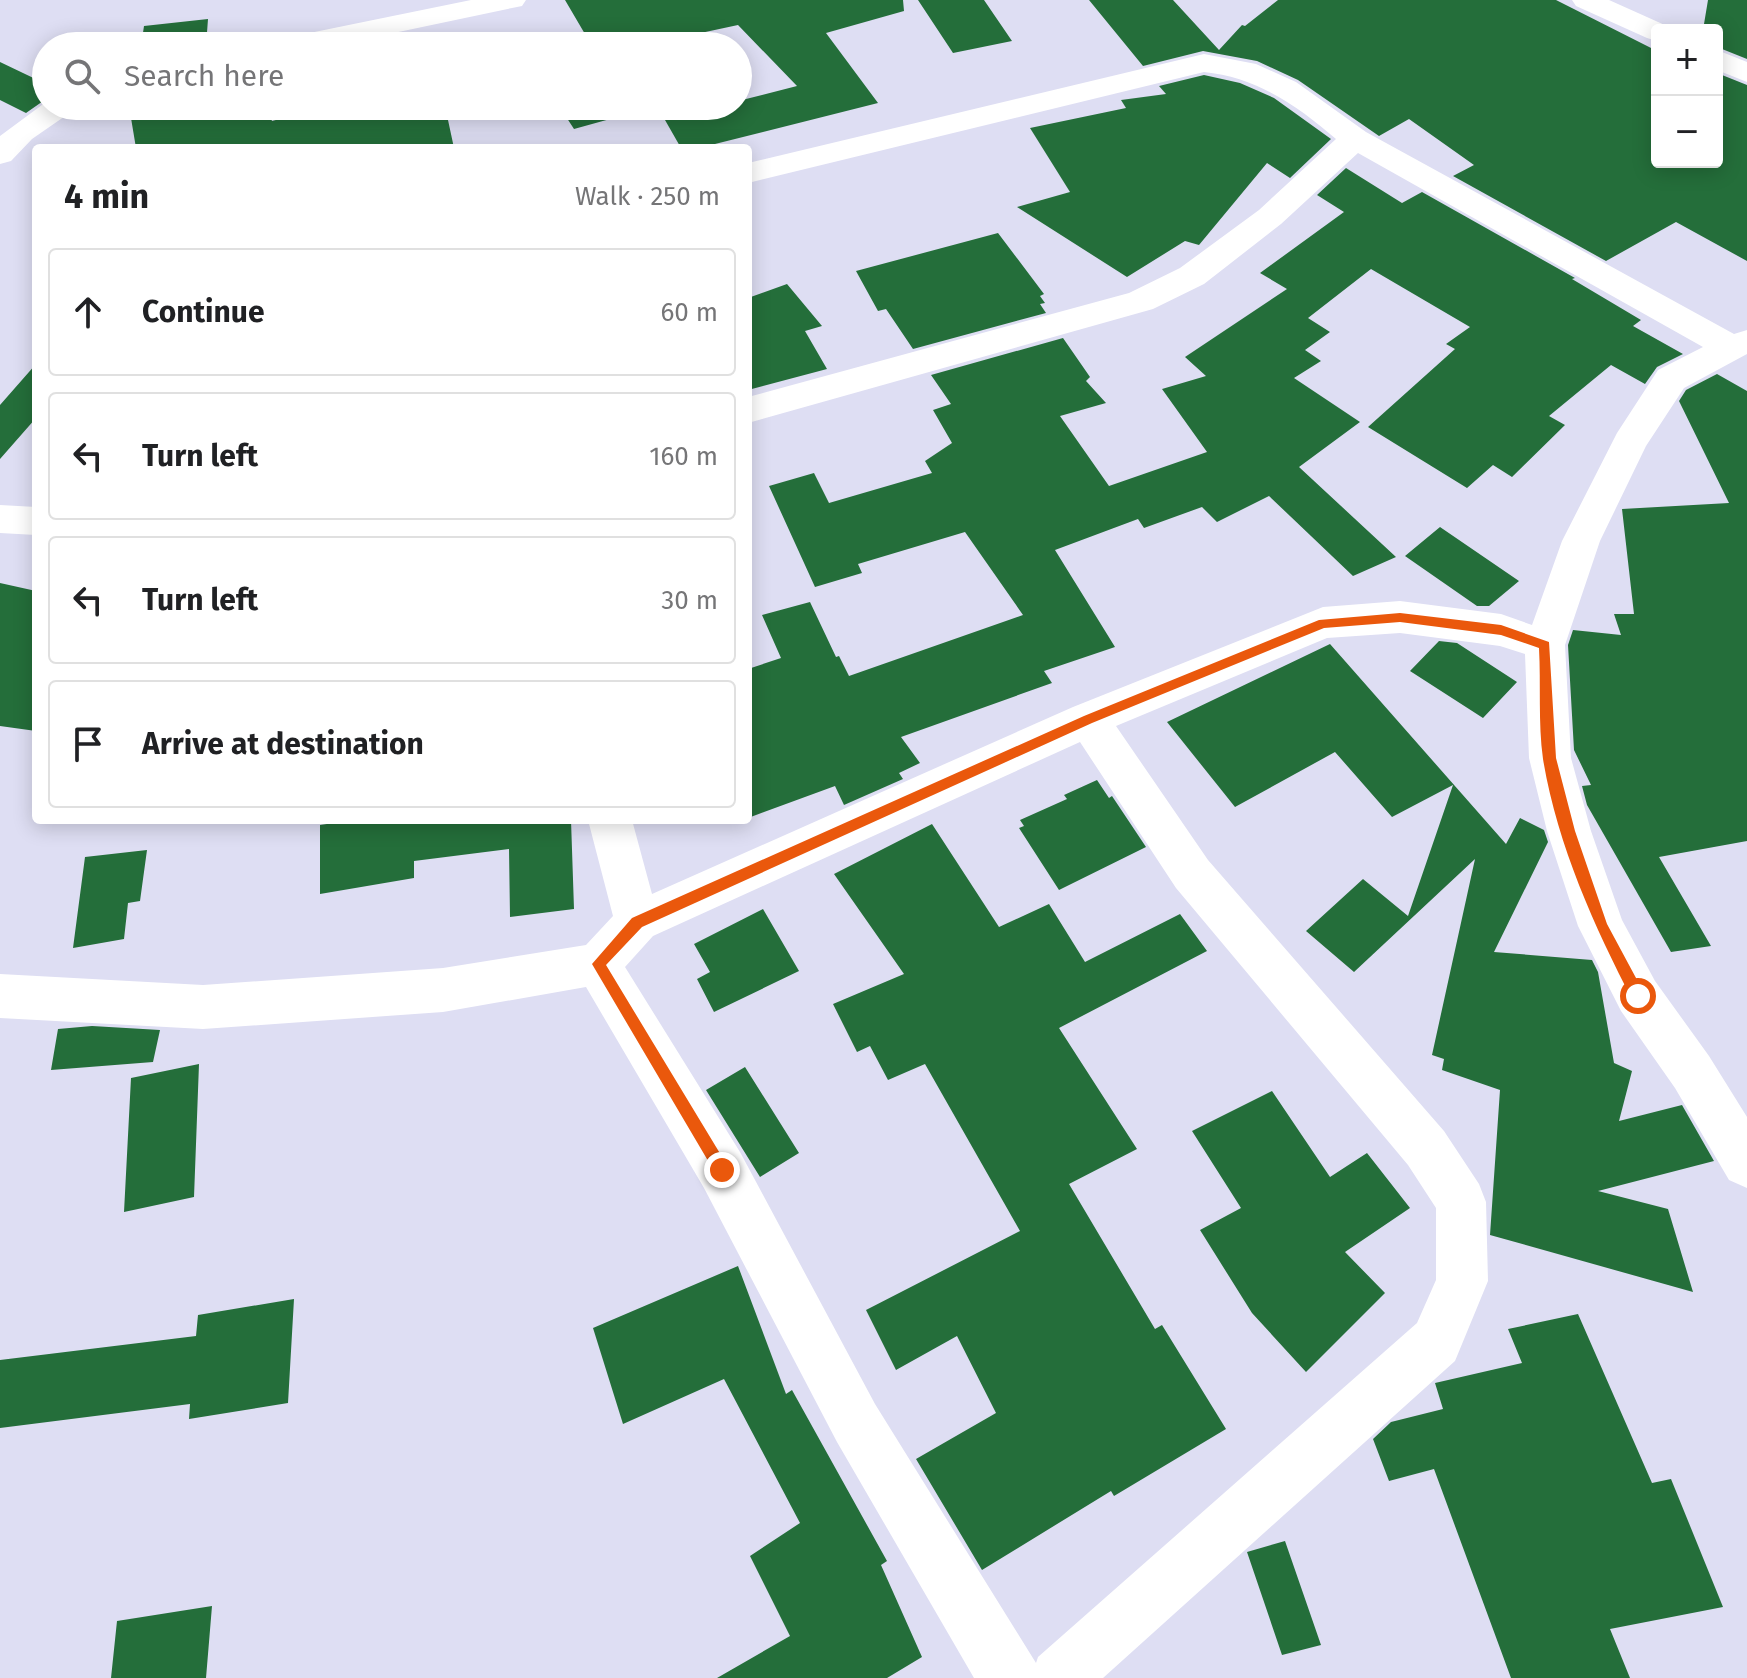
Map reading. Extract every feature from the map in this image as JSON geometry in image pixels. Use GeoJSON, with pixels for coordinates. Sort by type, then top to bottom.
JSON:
{"type":"FeatureCollection","features":[{"type":"Feature","properties":{"kind":"street"},"geometry":{"type":"LineString","coordinates":[[358,32],[512,0]]}},
{"type":"Feature","properties":{"kind":"street"},"geometry":{"type":"LineString","coordinates":[[1586,0],[1631,9],[1651,27]]}},
{"type":"Feature","properties":{"kind":"street"},"geometry":{"type":"LineString","coordinates":[[1723,62],[1747,73]]}},
{"type":"Feature","properties":{"kind":"street"},"geometry":{"type":"LineString","coordinates":[[752,172],[1204,63],[1227,63],[1302,98],[1355,139],[1739,345]]}},
{"type":"Feature","properties":{"kind":"street"},"geometry":{"type":"LineString","coordinates":[[0,154],[21,132],[39,120]]}},
{"type":"Feature","properties":{"kind":"street"},"geometry":{"type":"LineString","coordinates":[[752,409],[1141,301],[1192,276],[1270,217],[1355,139]]}},
{"type":"Feature","properties":{"kind":"street"},"geometry":{"type":"LineString","coordinates":[[1739,345],[1671,379],[1630,442],[1581,541],[1545,645],[1550,758],[1569,831],[1601,926],[1638,996],[1692,1072],[1747,1163]]}},
{"type":"Feature","properties":{"kind":"street"},"geometry":{"type":"LineString","coordinates":[[0,519],[32,521]]}},
{"type":"Feature","properties":{"kind":"street"},"geometry":{"type":"LineString","coordinates":[[0,996],[203,1007],[443,990],[598,964],[637,922],[1088,719],[1323,623],[1400,617],[1501,630],[1545,645]]}},
{"type":"Feature","properties":{"kind":"street"},"geometry":{"type":"LineString","coordinates":[[1059,1678],[1436,1342],[1462,1281],[1461,1202],[1426,1148],[1192,874],[1088,719]]}},
{"type":"Feature","properties":{"kind":"street"},"geometry":{"type":"LineString","coordinates":[[611,824],[637,922]]}},
{"type":"Feature","properties":{"kind":"street"},"geometry":{"type":"LineString","coordinates":[[598,964],[722,1170],[856,1423],[996,1658],[1012,1678]]}},
{"type":"Feature","properties":{"kind":"building"},"geometry":{"type":"Polygon","coordinates":[[[565,0],[903,0],[904,11],[826,33],[878,103],[715,144],[679,144],[665,120],[752,120],[752,97],[797,86],[752,39],[752,32],[745,32],[738,25],[705,32],[584,32],[565,0]]]}},
{"type":"Feature","properties":{"kind":"building"},"geometry":{"type":"Polygon","coordinates":[[[918,0],[984,0],[1012,41],[953,53],[918,0]]]}},
{"type":"Feature","properties":{"kind":"building"},"geometry":{"type":"Polygon","coordinates":[[[1089,0],[1173,0],[1219,50],[1242,25],[1245,26],[1278,0],[1556,0],[1651,48],[1651,168],[1723,168],[1723,75],[1747,85],[1747,261],[1676,222],[1606,261],[1453,176],[1474,165],[1409,119],[1379,136],[1298,80],[1257,61],[1203,51],[1143,66],[1089,0]]]}},
{"type":"Feature","properties":{"kind":"building"},"geometry":{"type":"Polygon","coordinates":[[[1708,0],[1747,0],[1747,59],[1723,49],[1723,24],[1704,24],[1708,0]]]}},
{"type":"Feature","properties":{"kind":"building"},"geometry":{"type":"Polygon","coordinates":[[[208,19],[207,32],[143,32],[144,26],[208,19]]]}},
{"type":"Feature","properties":{"kind":"building"},"geometry":{"type":"Polygon","coordinates":[[[0,62],[32,77],[32,109],[26,113],[0,100],[0,62]]]}},
{"type":"Feature","properties":{"kind":"building"},"geometry":{"type":"Polygon","coordinates":[[[1204,75],[1240,83],[1274,98],[1331,139],[1290,178],[1267,163],[1199,245],[1185,241],[1127,277],[1017,207],[1070,192],[1030,128],[1126,108],[1121,100],[1166,94],[1159,86],[1204,75]]]}},
{"type":"Feature","properties":{"kind":"building"},"geometry":{"type":"Polygon","coordinates":[[[131,120],[448,120],[453,144],[135,144],[131,120]]]}},
{"type":"Feature","properties":{"kind":"building"},"geometry":{"type":"Polygon","coordinates":[[[568,120],[606,120],[574,129],[568,120]]]}},
{"type":"Feature","properties":{"kind":"building"},"geometry":{"type":"Polygon","coordinates":[[[1346,168],[1402,203],[1422,192],[1575,278],[1572,279],[1641,320],[1633,326],[1683,354],[1657,367],[1645,384],[1611,365],[1549,416],[1565,425],[1512,477],[1493,465],[1467,488],[1368,427],[1455,349],[1446,344],[1470,327],[1371,269],[1308,318],[1330,332],[1305,350],[1321,361],[1294,378],[1360,422],[1299,467],[1396,557],[1353,576],[1269,496],[1217,522],[1202,507],[1144,528],[1138,519],[1055,550],[1115,647],[1044,671],[1052,683],[901,737],[920,763],[899,773],[903,779],[844,805],[835,786],[752,817],[752,668],[781,658],[762,615],[810,602],[836,657],[839,656],[849,676],[1023,615],[965,532],[858,564],[862,573],[815,587],[769,486],[814,473],[829,503],[932,473],[925,461],[952,443],[933,410],[951,404],[931,375],[1063,338],[1090,377],[1086,381],[1106,403],[1060,416],[1109,486],[1207,452],[1162,389],[1206,376],[1185,357],[1287,289],[1260,273],[1344,212],[1317,195],[1346,168]]]}},
{"type":"Feature","properties":{"kind":"building"},"geometry":{"type":"Polygon","coordinates":[[[998,233],[1044,294],[1040,296],[1045,303],[1040,304],[1046,313],[913,349],[886,309],[878,311],[856,271],[998,233]]]}},
{"type":"Feature","properties":{"kind":"building"},"geometry":{"type":"Polygon","coordinates":[[[787,284],[822,326],[805,331],[827,369],[752,389],[752,297],[787,284]]]}},
{"type":"Feature","properties":{"kind":"building"},"geometry":{"type":"Polygon","coordinates":[[[32,369],[32,423],[0,459],[0,405],[32,369]]]}},
{"type":"Feature","properties":{"kind":"building"},"geometry":{"type":"Polygon","coordinates":[[[1717,374],[1747,391],[1747,841],[1659,857],[1711,946],[1671,952],[1587,805],[1582,786],[1591,785],[1574,750],[1568,645],[1573,630],[1621,635],[1614,614],[1634,614],[1622,509],[1729,503],[1679,401],[1686,390],[1717,374]]]}},
{"type":"Feature","properties":{"kind":"building"},"geometry":{"type":"Polygon","coordinates":[[[1440,527],[1519,581],[1489,606],[1477,606],[1405,556],[1440,527]]]}},
{"type":"Feature","properties":{"kind":"building"},"geometry":{"type":"Polygon","coordinates":[[[0,583],[32,590],[32,730],[0,726],[0,583]]]}},
{"type":"Feature","properties":{"kind":"building"},"geometry":{"type":"Polygon","coordinates":[[[1439,641],[1457,643],[1517,682],[1483,718],[1410,671],[1439,641]]]}},
{"type":"Feature","properties":{"kind":"building"},"geometry":{"type":"Polygon","coordinates":[[[1330,644],[1506,844],[1520,818],[1544,830],[1548,842],[1494,952],[1592,960],[1598,972],[1614,1063],[1632,1071],[1619,1121],[1682,1105],[1714,1161],[1598,1191],[1668,1209],[1693,1292],[1490,1235],[1500,1090],[1442,1070],[1444,1059],[1432,1055],[1475,859],[1354,972],[1306,931],[1363,879],[1408,916],[1453,785],[1392,817],[1335,752],[1235,807],[1167,722],[1330,644]]]}},
{"type":"Feature","properties":{"kind":"building"},"geometry":{"type":"Polygon","coordinates":[[[1097,780],[1109,798],[1112,796],[1146,847],[1059,890],[1019,828],[1024,826],[1020,820],[1067,799],[1064,795],[1097,780]]]}},
{"type":"Feature","properties":{"kind":"building"},"geometry":{"type":"Polygon","coordinates":[[[571,824],[574,909],[510,917],[509,849],[414,861],[414,878],[320,894],[320,825],[571,824]]]}},
{"type":"Feature","properties":{"kind":"building"},"geometry":{"type":"Polygon","coordinates":[[[932,824],[999,927],[1049,904],[1085,962],[1180,914],[1207,951],[1059,1028],[1137,1149],[1069,1184],[1155,1329],[1162,1325],[1226,1429],[1114,1496],[1111,1491],[982,1570],[916,1459],[996,1413],[957,1336],[896,1370],[866,1310],[1020,1231],[925,1064],[888,1080],[870,1046],[857,1052],[833,1004],[904,974],[834,874],[932,824]]]}},
{"type":"Feature","properties":{"kind":"building"},"geometry":{"type":"Polygon","coordinates":[[[147,850],[140,901],[128,903],[124,939],[73,948],[85,857],[147,850]]]}},
{"type":"Feature","properties":{"kind":"building"},"geometry":{"type":"Polygon","coordinates":[[[763,909],[799,971],[714,1012],[697,979],[710,972],[694,944],[763,909]]]}},
{"type":"Feature","properties":{"kind":"building"},"geometry":{"type":"Polygon","coordinates":[[[92,1026],[160,1030],[153,1062],[51,1070],[58,1029],[92,1026]]]}},
{"type":"Feature","properties":{"kind":"building"},"geometry":{"type":"Polygon","coordinates":[[[199,1064],[194,1197],[124,1212],[131,1078],[199,1064]]]}},
{"type":"Feature","properties":{"kind":"building"},"geometry":{"type":"Polygon","coordinates":[[[745,1067],[799,1153],[760,1177],[706,1090],[745,1067]]]}},
{"type":"Feature","properties":{"kind":"building"},"geometry":{"type":"Polygon","coordinates":[[[1272,1091],[1330,1177],[1367,1153],[1410,1208],[1345,1252],[1385,1293],[1306,1372],[1252,1313],[1200,1230],[1241,1208],[1192,1131],[1272,1091]]]}},
{"type":"Feature","properties":{"kind":"building"},"geometry":{"type":"Polygon","coordinates":[[[738,1266],[786,1394],[792,1390],[887,1561],[881,1565],[922,1657],[887,1678],[717,1678],[790,1636],[750,1556],[800,1523],[724,1379],[623,1424],[593,1328],[738,1266]]]}},
{"type":"Feature","properties":{"kind":"building"},"geometry":{"type":"Polygon","coordinates":[[[294,1299],[288,1403],[189,1419],[190,1404],[0,1428],[0,1360],[196,1336],[198,1315],[294,1299]]]}},
{"type":"Feature","properties":{"kind":"building"},"geometry":{"type":"Polygon","coordinates":[[[1578,1314],[1652,1483],[1671,1479],[1723,1607],[1610,1629],[1630,1678],[1511,1678],[1434,1469],[1389,1481],[1373,1439],[1391,1422],[1443,1409],[1435,1383],[1522,1363],[1508,1329],[1578,1314]]]}},
{"type":"Feature","properties":{"kind":"building"},"geometry":{"type":"Polygon","coordinates":[[[1285,1541],[1321,1645],[1282,1655],[1247,1552],[1285,1541]]]}},
{"type":"Feature","properties":{"kind":"building"},"geometry":{"type":"Polygon","coordinates":[[[212,1606],[206,1678],[111,1678],[117,1621],[212,1606]]]}},
{"type":"Feature","properties":{"kind":"route"},"geometry":{"type":"LineString","coordinates":[[722,1170],[598,964],[637,922],[1088,719],[1323,623],[1400,617],[1501,630],[1545,645],[1550,758],[1569,831],[1601,926],[1638,996]]}}]}
